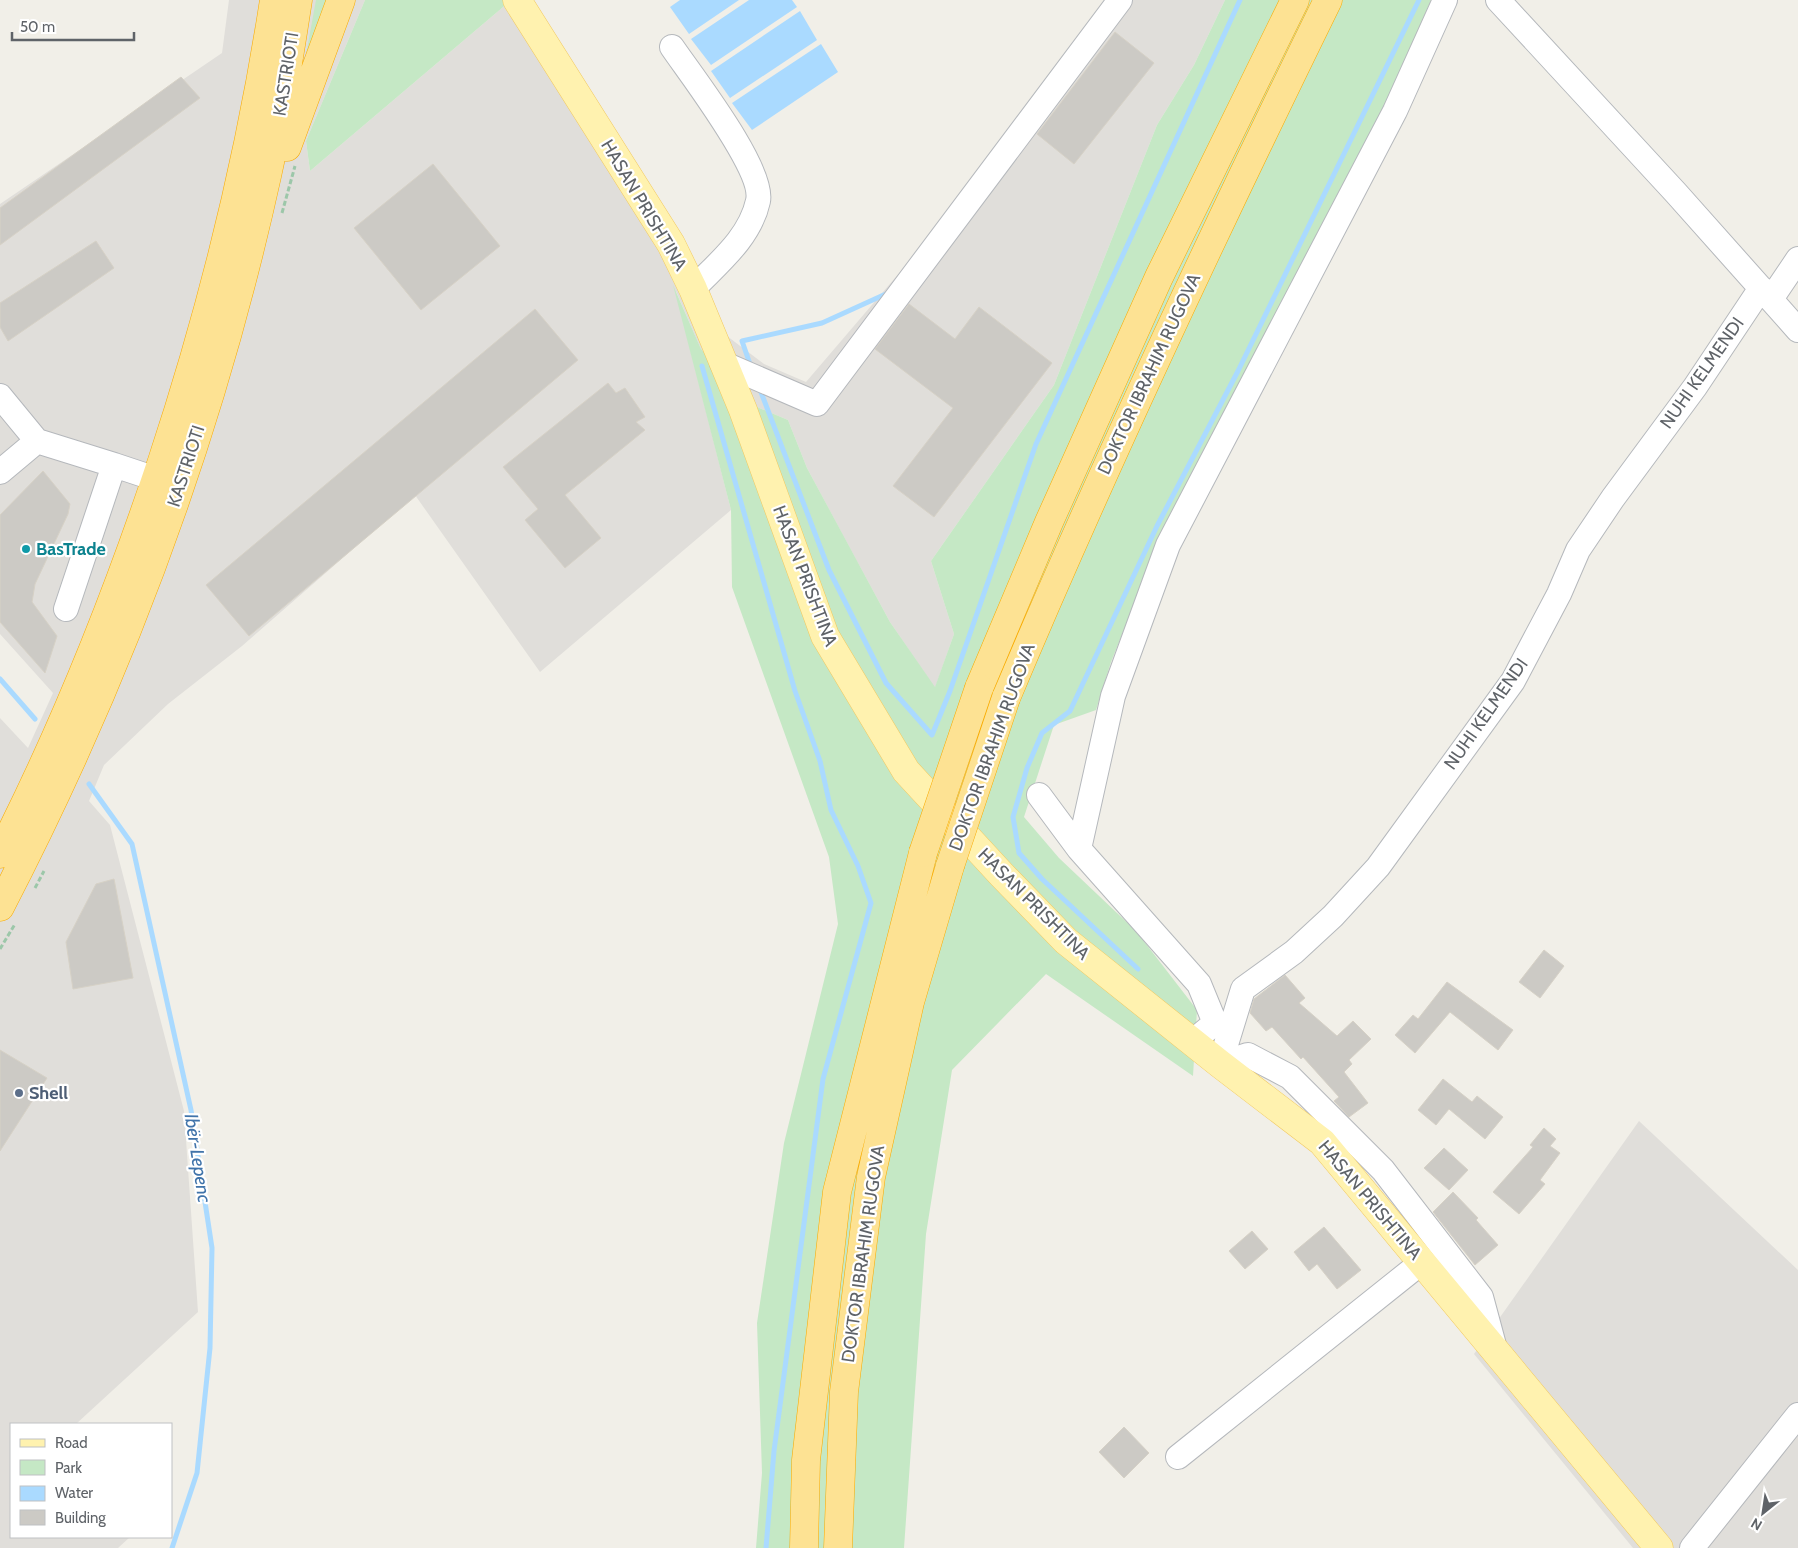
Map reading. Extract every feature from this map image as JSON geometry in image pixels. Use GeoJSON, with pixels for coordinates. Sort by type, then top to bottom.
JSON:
{"type":"FeatureCollection","features":[{"type":"Feature","properties":{"kind":"highway","name":"KASTRIOTI"},"geometry":{"type":"LineString","coordinates":[[0,854],[35,784],[100,634],[129,559],[200,341],[222,260],[256,102],[274,0]]}},
{"type":"Feature","properties":{"kind":"highway","name":"KASTRIOTI"},"geometry":{"type":"LineString","coordinates":[[0,907],[39,830],[91,718],[152,568],[197,435],[246,264],[281,110],[298,0]]}},
{"type":"Feature","properties":{"kind":"highway"},"geometry":{"type":"LineString","coordinates":[[246,264],[341,0]]}},
{"type":"Feature","properties":{"kind":"highway","name":"DOKTOR IBRAHIM RUGOVA"},"geometry":{"type":"LineString","coordinates":[[804,1548],[806,1460],[837,1192],[923,853],[979,688],[1049,522],[1159,277],[1295,0]]}},
{"type":"Feature","properties":{"kind":"highway","name":"DOKTOR IBRAHIM RUGOVA"},"geometry":{"type":"LineString","coordinates":[[838,1548],[844,1392],[870,1177],[910,1002],[950,866],[1006,698],[1073,538],[1188,290],[1328,0]]}},
{"type":"Feature","properties":{"kind":"main road","name":"HASAN PRISHTINA"},"geometry":{"type":"LineString","coordinates":[[516,0],[671,244],[693,289],[743,410],[825,636],[906,772],[1066,941],[1220,1064],[1322,1142],[1659,1548]]}},
{"type":"Feature","properties":{"kind":"street"},"geometry":{"type":"LineString","coordinates":[[722,362],[817,404],[1120,0]]}},
{"type":"Feature","properties":{"kind":"street"},"geometry":{"type":"LineString","coordinates":[[1079,849],[1113,696],[1168,545],[1395,110],[1445,0]]}},
{"type":"Feature","properties":{"kind":"street"},"geometry":{"type":"LineString","coordinates":[[1498,0],[1798,330]]}},
{"type":"Feature","properties":{"kind":"street"},"geometry":{"type":"LineString","coordinates":[[672,47],[725,124],[751,169],[759,199],[750,225],[730,252],[693,289]]}},
{"type":"Feature","properties":{"kind":"street","name":"NUHI KELMENDI"},"geometry":{"type":"LineString","coordinates":[[1220,1064],[1244,989],[1300,946],[1333,916],[1378,867],[1513,681],[1559,594],[1578,550],[1613,498],[1766,294],[1798,259]]}},
{"type":"Feature","properties":{"kind":"street"},"geometry":{"type":"LineString","coordinates":[[0,396],[37,441],[156,478]]}},
{"type":"Feature","properties":{"kind":"street"},"geometry":{"type":"LineString","coordinates":[[0,472],[37,441]]}},
{"type":"Feature","properties":{"kind":"street"},"geometry":{"type":"LineString","coordinates":[[66,609],[114,465]]}},
{"type":"Feature","properties":{"kind":"street"},"geometry":{"type":"LineString","coordinates":[[1039,796],[1079,849],[1200,984],[1214,1023],[1192,1042]]}},
{"type":"Feature","properties":{"kind":"street"},"geometry":{"type":"LineString","coordinates":[[1220,1064],[1248,1055],[1290,1077],[1383,1170],[1482,1297],[1495,1350]]}},
{"type":"Feature","properties":{"kind":"street"},"geometry":{"type":"LineString","coordinates":[[1178,1457],[1422,1262]]}},
{"type":"Feature","properties":{"kind":"street"},"geometry":{"type":"LineString","coordinates":[[1692,1548],[1798,1414]]}},
{"type":"Feature","properties":{"kind":"shaded area"},"geometry":{"type":"Polygon","coordinates":[[[229,0],[365,0],[306,141],[310,171],[509,2],[727,336],[764,364],[806,382],[912,258],[1107,0],[1225,0],[1194,65],[1157,125],[1054,385],[931,561],[954,634],[935,688],[890,622],[807,468],[788,420],[757,407],[701,349],[675,289],[731,510],[540,672],[415,495],[242,646],[168,704],[104,765],[89,801],[110,825],[184,1111],[198,1312],[77,1423],[10,1423],[10,1538],[129,1538],[118,1548],[0,1548],[0,718],[28,748],[53,693],[0,634],[0,204],[222,53],[229,0]]]}},
{"type":"Feature","properties":{"kind":"shaded area"},"geometry":{"type":"Polygon","coordinates":[[[1639,1121],[1798,1270],[1798,1548],[1633,1548],[1474,1354],[1639,1121]]]}},
{"type":"Feature","properties":{"kind":"green space"},"geometry":{"type":"Polygon","coordinates":[[[316,0],[337,0],[301,82],[316,0]]]}},
{"type":"Feature","properties":{"kind":"green space"},"geometry":{"type":"Polygon","coordinates":[[[365,0],[507,0],[509,2],[310,171],[306,141],[365,0]]]}},
{"type":"Feature","properties":{"kind":"green space"},"geometry":{"type":"Polygon","coordinates":[[[1225,0],[1431,0],[1373,135],[1168,520],[1111,662],[1096,710],[1054,725],[1024,817],[1059,858],[1136,931],[1197,1010],[1193,1076],[1046,974],[952,1070],[926,1234],[904,1548],[756,1548],[762,1473],[757,1323],[784,1143],[838,924],[829,857],[732,587],[731,510],[673,285],[701,349],[757,407],[788,420],[807,468],[890,622],[935,687],[954,634],[931,561],[1054,385],[1157,125],[1194,65],[1225,0]]]}},
{"type":"Feature","properties":{"kind":"water"},"geometry":{"type":"Polygon","coordinates":[[[680,0],[739,0],[689,34],[670,7],[680,0]]]}},
{"type":"Feature","properties":{"kind":"water"},"geometry":{"type":"Polygon","coordinates":[[[749,0],[792,0],[797,7],[711,65],[691,39],[749,0]]]}},
{"type":"Feature","properties":{"kind":"water"},"geometry":{"type":"Polygon","coordinates":[[[800,11],[817,40],[730,98],[711,71],[800,11]]]}},
{"type":"Feature","properties":{"kind":"water"},"geometry":{"type":"Polygon","coordinates":[[[821,44],[838,72],[752,130],[732,103],[821,44]]]}},
{"type":"Feature","properties":{"kind":"building"},"geometry":{"type":"Polygon","coordinates":[[[1115,32],[1154,63],[1074,164],[1037,134],[1115,32]]]}},
{"type":"Feature","properties":{"kind":"building"},"geometry":{"type":"Polygon","coordinates":[[[181,77],[200,98],[0,245],[0,208],[181,77]]]}},
{"type":"Feature","properties":{"kind":"building"},"geometry":{"type":"Polygon","coordinates":[[[433,164],[500,246],[421,310],[354,228],[433,164]]]}},
{"type":"Feature","properties":{"kind":"building"},"geometry":{"type":"Polygon","coordinates":[[[96,241],[114,268],[8,341],[0,327],[0,303],[96,241]]]}},
{"type":"Feature","properties":{"kind":"building"},"geometry":{"type":"Polygon","coordinates":[[[909,304],[955,339],[979,307],[1052,363],[934,517],[893,486],[953,408],[875,349],[909,304]]]}},
{"type":"Feature","properties":{"kind":"building"},"geometry":{"type":"Polygon","coordinates":[[[535,309],[578,360],[249,636],[206,585],[535,309]]]}},
{"type":"Feature","properties":{"kind":"building"},"geometry":{"type":"Polygon","coordinates":[[[608,383],[616,393],[625,388],[645,417],[636,422],[645,430],[565,495],[601,538],[565,568],[525,520],[538,509],[503,467],[608,383]]]}},
{"type":"Feature","properties":{"kind":"building","name":"BasTrade"},"geometry":{"type":"Polygon","coordinates":[[[43,471],[70,504],[68,514],[35,584],[32,602],[57,636],[45,673],[0,622],[0,515],[43,471]]]}},
{"type":"Feature","properties":{"kind":"building"},"geometry":{"type":"Polygon","coordinates":[[[114,879],[133,978],[73,989],[66,942],[96,884],[114,879]]]}},
{"type":"Feature","properties":{"kind":"building"},"geometry":{"type":"Polygon","coordinates":[[[1544,950],[1564,966],[1540,998],[1519,982],[1544,950]]]}},
{"type":"Feature","properties":{"kind":"building"},"geometry":{"type":"Polygon","coordinates":[[[1285,975],[1305,998],[1299,1003],[1337,1036],[1353,1021],[1371,1039],[1349,1060],[1352,1064],[1344,1072],[1368,1103],[1349,1117],[1334,1101],[1339,1097],[1303,1057],[1301,1059],[1272,1027],[1266,1031],[1250,1013],[1254,999],[1285,975]]]}},
{"type":"Feature","properties":{"kind":"building"},"geometry":{"type":"Polygon","coordinates":[[[1447,982],[1513,1030],[1498,1050],[1450,1012],[1415,1053],[1395,1035],[1413,1015],[1418,1019],[1447,982]]]}},
{"type":"Feature","properties":{"kind":"building","name":"Shell"},"geometry":{"type":"Polygon","coordinates":[[[0,1050],[47,1078],[0,1151],[0,1050]]]}},
{"type":"Feature","properties":{"kind":"building"},"geometry":{"type":"Polygon","coordinates":[[[1443,1079],[1472,1102],[1477,1096],[1503,1117],[1485,1139],[1449,1109],[1436,1125],[1418,1110],[1443,1079]]]}},
{"type":"Feature","properties":{"kind":"building"},"geometry":{"type":"Polygon","coordinates":[[[1544,1128],[1556,1139],[1550,1146],[1560,1153],[1540,1180],[1545,1184],[1519,1214],[1493,1192],[1533,1147],[1530,1145],[1544,1128]]]}},
{"type":"Feature","properties":{"kind":"building"},"geometry":{"type":"Polygon","coordinates":[[[1444,1148],[1468,1170],[1449,1190],[1424,1168],[1444,1148]]]}},
{"type":"Feature","properties":{"kind":"building"},"geometry":{"type":"Polygon","coordinates":[[[1453,1192],[1478,1218],[1476,1220],[1498,1245],[1475,1265],[1433,1212],[1453,1192]]]}},
{"type":"Feature","properties":{"kind":"building"},"geometry":{"type":"Polygon","coordinates":[[[1324,1227],[1361,1270],[1337,1289],[1317,1264],[1309,1271],[1294,1252],[1324,1227]]]}},
{"type":"Feature","properties":{"kind":"building"},"geometry":{"type":"Polygon","coordinates":[[[1252,1231],[1268,1249],[1245,1269],[1229,1251],[1252,1231]]]}},
{"type":"Feature","properties":{"kind":"building"},"geometry":{"type":"Polygon","coordinates":[[[1124,1427],[1149,1453],[1124,1478],[1099,1452],[1124,1427]]]}},
{"type":"Feature","properties":{"kind":"waterway"},"geometry":{"type":"LineString","coordinates":[[759,387],[829,570],[886,683],[932,735],[950,691],[1036,444],[1240,0]]}},
{"type":"Feature","properties":{"kind":"waterway"},"geometry":{"type":"LineString","coordinates":[[1138,969],[1042,879],[1019,853],[1013,817],[1027,768],[1042,733],[1070,711],[1157,526],[1238,371],[1419,0]]}},
{"type":"Feature","properties":{"kind":"waterway"},"geometry":{"type":"LineString","coordinates":[[751,367],[742,341],[822,323],[888,293]]}},
{"type":"Feature","properties":{"kind":"waterway"},"geometry":{"type":"LineString","coordinates":[[702,366],[795,691],[820,761],[831,810],[858,866],[871,903],[823,1079],[774,1451],[766,1548]]}},
{"type":"Feature","properties":{"kind":"waterway","name":"Ibër-Lepenc"},"geometry":{"type":"LineString","coordinates":[[0,679],[35,719]]}},
{"type":"Feature","properties":{"kind":"waterway","name":"Ibër-Lepenc"},"geometry":{"type":"LineString","coordinates":[[89,784],[132,844],[191,1110],[212,1248],[210,1348],[197,1473],[172,1548]]}},
{"type":"Feature","properties":{"kind":"place","name":"BasTrade"},"geometry":{"type":"Point","coordinates":[26,549]}},
{"type":"Feature","properties":{"kind":"place","name":"Shell"},"geometry":{"type":"Point","coordinates":[19,1093]}}]}
